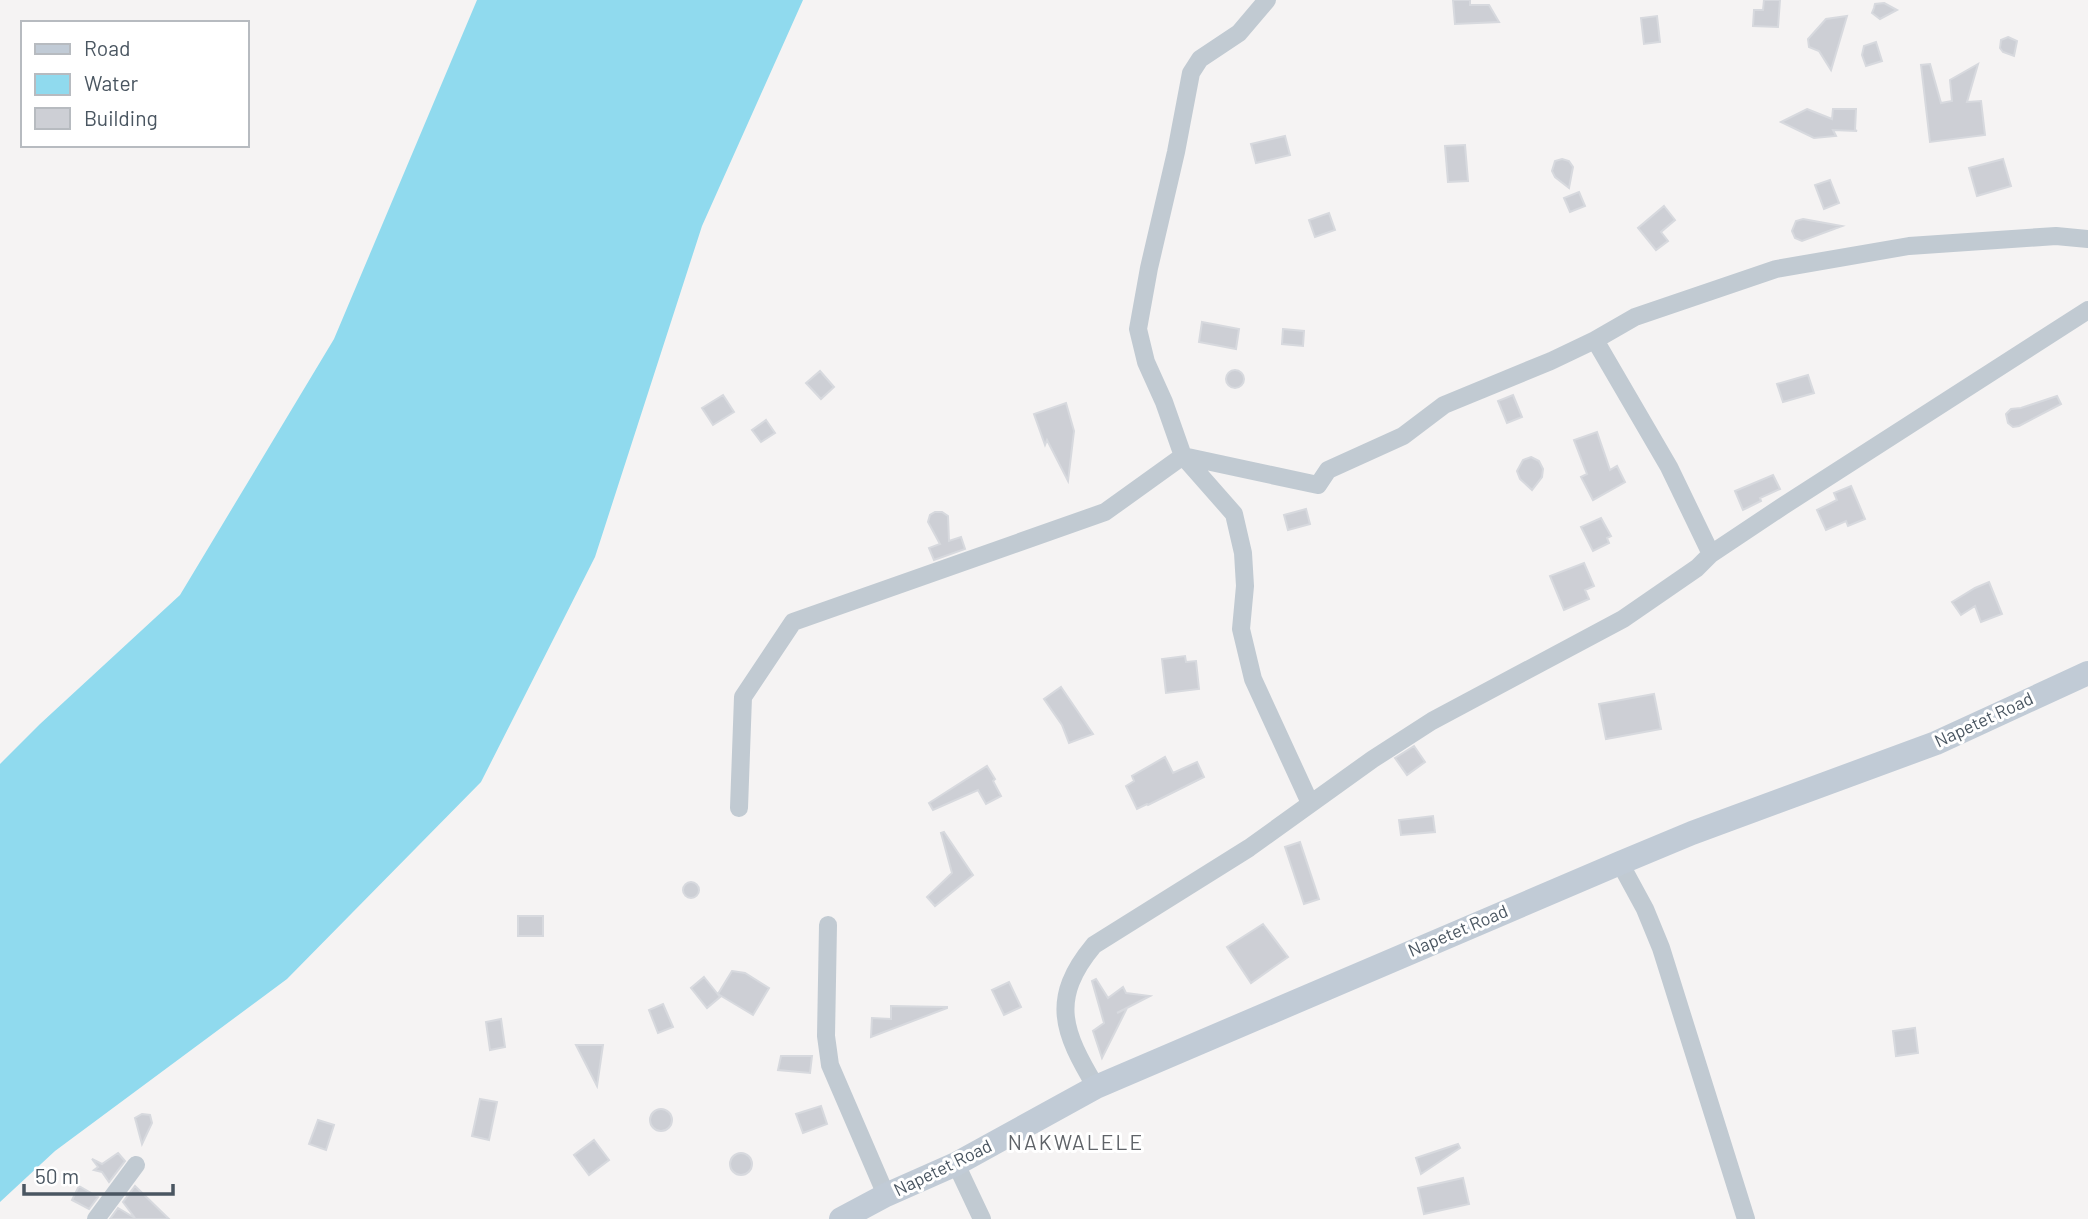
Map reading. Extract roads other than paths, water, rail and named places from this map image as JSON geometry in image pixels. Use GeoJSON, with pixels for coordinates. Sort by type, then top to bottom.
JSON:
{"type":"FeatureCollection","features":[{"type":"Feature","properties":{"kind":"main road","name":"Napetet Road"},"geometry":{"type":"LineString","coordinates":[[841,1219],[886,1195],[956,1164],[1096,1087],[1620,863],[1936,743],[2088,673]]}},
{"type":"Feature","properties":{"kind":"street"},"geometry":{"type":"LineString","coordinates":[[1267,0],[1239,33],[1200,59],[1191,73],[1138,329],[1146,362],[1164,402],[1182,456],[1234,514],[1243,553],[1245,586],[1241,629],[1253,679],[1310,803]]}},
{"type":"Feature","properties":{"kind":"street"},"geometry":{"type":"LineString","coordinates":[[739,808],[743,697],[793,622],[1105,512],[1182,456],[1318,485],[1328,470],[1403,436],[1444,405],[1595,340],[1635,317],[1776,269],[1909,246],[2056,236],[2088,239]]}},
{"type":"Feature","properties":{"kind":"street"},"geometry":{"type":"LineString","coordinates":[[1096,1087],[1073,1045],[1065,1013],[1065,998],[1082,959],[1094,945],[1249,848],[1310,803],[1432,721],[1623,619],[1697,568],[1711,554],[2088,310]]}},
{"type":"Feature","properties":{"kind":"street"},"geometry":{"type":"LineString","coordinates":[[1595,340],[1669,467],[1711,554]]}},
{"type":"Feature","properties":{"kind":"street"},"geometry":{"type":"LineString","coordinates":[[1620,863],[1645,908],[1661,948],[1746,1219]]}},
{"type":"Feature","properties":{"kind":"street"},"geometry":{"type":"LineString","coordinates":[[828,925],[826,1036],[830,1065],[886,1195]]}},
{"type":"Feature","properties":{"kind":"street"},"geometry":{"type":"LineString","coordinates":[[956,1164],[982,1219]]}},
{"type":"Feature","properties":{"kind":"street"},"geometry":{"type":"LineString","coordinates":[[96,1219],[136,1166]]}},
{"type":"Feature","properties":{"kind":"water"},"geometry":{"type":"Polygon","coordinates":[[[477,0],[803,0],[702,226],[595,557],[481,782],[287,979],[55,1151],[0,1202],[0,764],[180,595],[334,339],[477,0]]]}},
{"type":"Feature","properties":{"kind":"district","name":"NAKWALELE"},"geometry":{"type":"Point","coordinates":[1076,1143]}}]}
